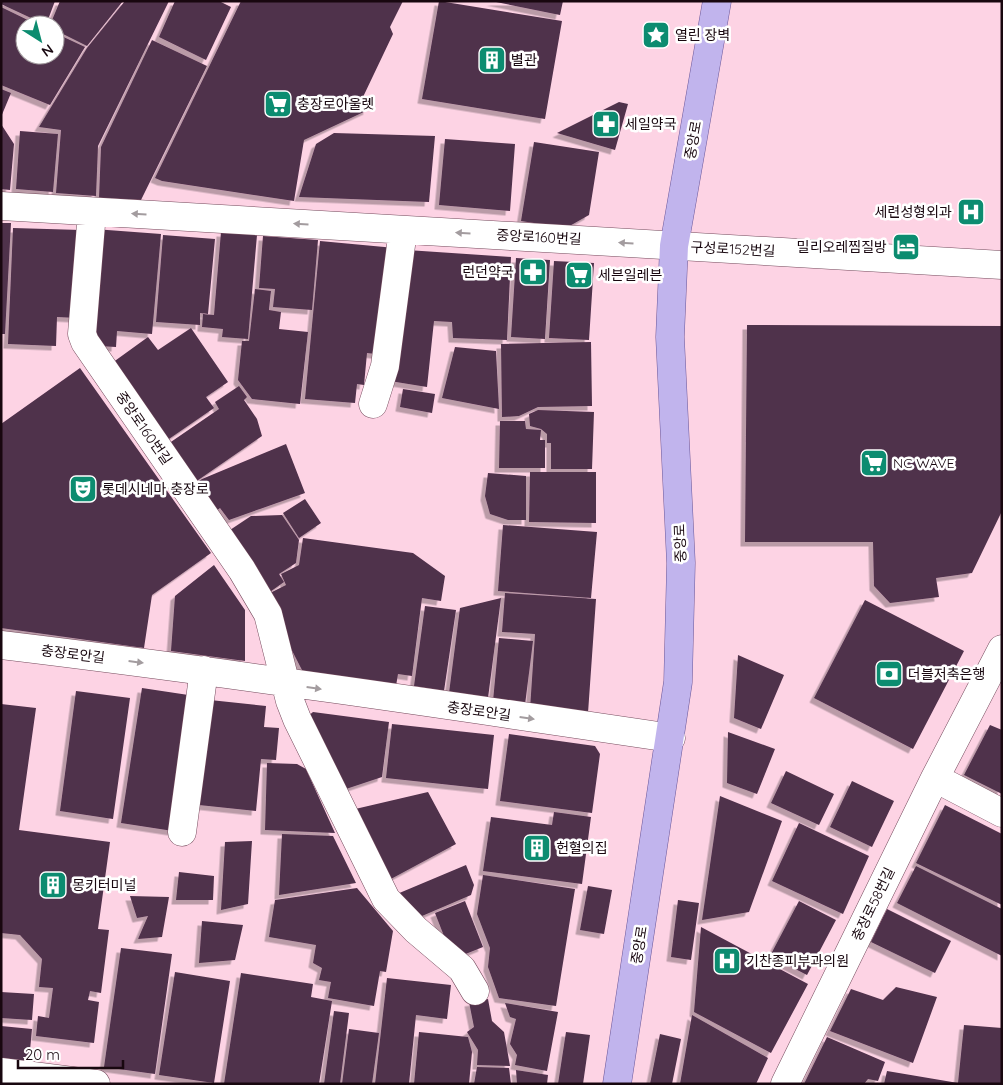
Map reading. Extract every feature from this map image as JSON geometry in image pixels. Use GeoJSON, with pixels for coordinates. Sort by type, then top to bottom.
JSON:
{"type":"FeatureCollection","features":[{"type":"Feature","properties":{"kind":"main road","name":"중앙로"},"geometry":{"type":"LineString","coordinates":[[617,1084],[678,682],[681,614],[680,553],[670,337],[674,246],[717,1]]}},
{"type":"Feature","properties":{"kind":"street","name":"중앙로160번길"},"geometry":{"type":"LineString","coordinates":[[1,206],[674,246]]}},
{"type":"Feature","properties":{"kind":"street","name":"중앙로160번길"},"geometry":{"type":"LineString","coordinates":[[92,212],[82,334],[246,577],[268,614],[287,684]]}},
{"type":"Feature","properties":{"kind":"street"},"geometry":{"type":"LineString","coordinates":[[373,404],[385,366],[403,230]]}},
{"type":"Feature","properties":{"kind":"street","name":"구성로152번길"},"geometry":{"type":"LineString","coordinates":[[674,246],[1002,265]]}},
{"type":"Feature","properties":{"kind":"street","name":"충장로안길"},"geometry":{"type":"LineString","coordinates":[[1,645],[204,670],[287,684],[671,738]]}},
{"type":"Feature","properties":{"kind":"street","name":"충장로58번길"},"geometry":{"type":"LineString","coordinates":[[785,1084],[935,778],[1002,649]]}},
{"type":"Feature","properties":{"kind":"street"},"geometry":{"type":"LineString","coordinates":[[182,832],[204,670]]}},
{"type":"Feature","properties":{"kind":"street"},"geometry":{"type":"LineString","coordinates":[[287,684],[290,701],[302,731],[386,899],[416,930],[462,969],[475,990]]}},
{"type":"Feature","properties":{"kind":"street"},"geometry":{"type":"LineString","coordinates":[[935,778],[1002,812]]}},
{"type":"Feature","properties":{"kind":"street"},"geometry":{"type":"LineString","coordinates":[[1,1072],[96,1084]]}},
{"type":"Feature","properties":{"kind":"building"},"geometry":{"type":"Polygon","coordinates":[[[1,1],[55,1],[50,15],[25,15],[1,4],[1,1]]]}},
{"type":"Feature","properties":{"kind":"building"},"geometry":{"type":"Polygon","coordinates":[[[60,1],[123,1],[87,46],[65,35],[65,15],[54,15],[60,1]]]}},
{"type":"Feature","properties":{"kind":"building"},"geometry":{"type":"Polygon","coordinates":[[[125,1],[169,1],[98,146],[96,196],[56,193],[61,130],[39,127],[87,48],[125,1]]]}},
{"type":"Feature","properties":{"kind":"building"},"geometry":{"type":"Polygon","coordinates":[[[175,1],[219,1],[231,7],[206,60],[159,37],[175,1]]]}},
{"type":"Feature","properties":{"kind":"building","name":"충장로아울렛"},"geometry":{"type":"Polygon","coordinates":[[[241,1],[403,1],[390,27],[393,34],[363,97],[368,110],[304,140],[294,201],[162,181],[155,178],[241,1]]]}},
{"type":"Feature","properties":{"kind":"building","name":"별관"},"geometry":{"type":"Polygon","coordinates":[[[439,1],[562,21],[545,119],[422,99],[439,1]]]}},
{"type":"Feature","properties":{"kind":"building"},"geometry":{"type":"Polygon","coordinates":[[[491,1],[563,1],[560,15],[491,1]]]}},
{"type":"Feature","properties":{"kind":"building"},"geometry":{"type":"Polygon","coordinates":[[[1,7],[17,15],[15,15],[15,65],[65,65],[65,38],[85,47],[50,105],[1,85],[1,7]]]}},
{"type":"Feature","properties":{"kind":"building"},"geometry":{"type":"Polygon","coordinates":[[[152,40],[207,66],[141,200],[99,198],[101,147],[152,40]]]}},
{"type":"Feature","properties":{"kind":"building"},"geometry":{"type":"Polygon","coordinates":[[[1,89],[11,93],[1,117],[1,89]]]}},
{"type":"Feature","properties":{"kind":"building"},"geometry":{"type":"Polygon","coordinates":[[[619,102],[628,104],[615,150],[557,133],[619,102]]]}},
{"type":"Feature","properties":{"kind":"building"},"geometry":{"type":"Polygon","coordinates":[[[1,124],[14,144],[10,190],[1,189],[1,124]]]}},
{"type":"Feature","properties":{"kind":"building"},"geometry":{"type":"Polygon","coordinates":[[[20,131],[58,134],[53,192],[16,189],[20,131]]]}},
{"type":"Feature","properties":{"kind":"building"},"geometry":{"type":"Polygon","coordinates":[[[334,133],[435,136],[429,202],[299,197],[316,144],[334,133]]]}},
{"type":"Feature","properties":{"kind":"building"},"geometry":{"type":"Polygon","coordinates":[[[445,139],[515,144],[510,211],[439,205],[445,139]]]}},
{"type":"Feature","properties":{"kind":"building"},"geometry":{"type":"Polygon","coordinates":[[[534,142],[599,152],[589,215],[566,228],[521,221],[534,142]]]}},
{"type":"Feature","properties":{"kind":"building"},"geometry":{"type":"Polygon","coordinates":[[[1,223],[11,223],[5,334],[1,334],[1,223]]]}},
{"type":"Feature","properties":{"kind":"building"},"geometry":{"type":"Polygon","coordinates":[[[13,228],[81,230],[78,318],[57,317],[56,346],[8,344],[13,228]]]}},
{"type":"Feature","properties":{"kind":"building"},"geometry":{"type":"Polygon","coordinates":[[[94,229],[161,234],[152,334],[117,331],[116,347],[99,346],[85,333],[94,229]]]}},
{"type":"Feature","properties":{"kind":"building"},"geometry":{"type":"Polygon","coordinates":[[[221,232],[257,235],[248,339],[222,337],[223,329],[202,327],[203,314],[214,315],[221,232]]]}},
{"type":"Feature","properties":{"kind":"building"},"geometry":{"type":"Polygon","coordinates":[[[163,235],[215,239],[208,314],[200,313],[200,325],[156,322],[163,235]]]}},
{"type":"Feature","properties":{"kind":"building"},"geometry":{"type":"Polygon","coordinates":[[[263,236],[318,240],[312,310],[273,307],[275,289],[259,288],[263,236]]]}},
{"type":"Feature","properties":{"kind":"building"},"geometry":{"type":"Polygon","coordinates":[[[320,241],[395,248],[384,355],[367,353],[364,385],[357,384],[355,403],[305,399],[320,241]]]}},
{"type":"Feature","properties":{"kind":"building"},"geometry":{"type":"Polygon","coordinates":[[[407,250],[511,257],[507,340],[453,338],[452,322],[434,321],[427,387],[390,381],[407,250]]]}},
{"type":"Feature","properties":{"kind":"building"},"geometry":{"type":"Polygon","coordinates":[[[516,258],[550,260],[545,339],[511,337],[516,258]]]}},
{"type":"Feature","properties":{"kind":"building"},"geometry":{"type":"Polygon","coordinates":[[[554,261],[594,263],[589,340],[549,338],[554,261]]]}},
{"type":"Feature","properties":{"kind":"building"},"geometry":{"type":"Polygon","coordinates":[[[255,289],[271,291],[269,310],[281,312],[279,329],[308,332],[300,404],[252,399],[238,380],[242,341],[249,341],[255,289]]]}},
{"type":"Feature","properties":{"kind":"building","name":"NC WAVE"},"geometry":{"type":"Polygon","coordinates":[[[747,325],[1002,326],[1002,511],[972,573],[936,578],[939,597],[890,603],[874,586],[873,542],[745,542],[747,325]]]}},
{"type":"Feature","properties":{"kind":"building"},"geometry":{"type":"Polygon","coordinates":[[[191,328],[228,382],[206,397],[214,408],[166,441],[112,363],[148,337],[158,350],[191,328]]]}},
{"type":"Feature","properties":{"kind":"building"},"geometry":{"type":"Polygon","coordinates":[[[591,342],[592,406],[538,407],[519,416],[502,417],[501,344],[591,342]]]}},
{"type":"Feature","properties":{"kind":"building"},"geometry":{"type":"Polygon","coordinates":[[[455,347],[496,351],[499,409],[442,398],[455,347]]]}},
{"type":"Feature","properties":{"kind":"building","name":"롯데시네마 충장로"},"geometry":{"type":"Polygon","coordinates":[[[80,368],[211,553],[152,595],[144,648],[1,628],[1,424],[80,368]]]}},
{"type":"Feature","properties":{"kind":"building"},"geometry":{"type":"Polygon","coordinates":[[[239,386],[247,397],[244,400],[257,419],[262,436],[191,485],[165,446],[219,409],[215,402],[239,386]]]}},
{"type":"Feature","properties":{"kind":"building"},"geometry":{"type":"Polygon","coordinates":[[[403,389],[435,394],[432,413],[400,407],[403,389]]]}},
{"type":"Feature","properties":{"kind":"building"},"geometry":{"type":"Polygon","coordinates":[[[538,410],[594,412],[592,469],[551,469],[551,443],[547,443],[547,434],[541,429],[530,426],[529,414],[538,410]]]}},
{"type":"Feature","properties":{"kind":"building"},"geometry":{"type":"Polygon","coordinates":[[[500,421],[525,421],[526,429],[541,430],[540,440],[545,440],[545,468],[499,468],[500,421]]]}},
{"type":"Feature","properties":{"kind":"building"},"geometry":{"type":"Polygon","coordinates":[[[286,444],[305,493],[229,520],[220,508],[211,515],[191,486],[202,479],[286,444]]]}},
{"type":"Feature","properties":{"kind":"building"},"geometry":{"type":"Polygon","coordinates":[[[530,472],[596,472],[596,523],[529,522],[530,472]]]}},
{"type":"Feature","properties":{"kind":"building"},"geometry":{"type":"Polygon","coordinates":[[[488,473],[526,476],[526,520],[508,520],[490,514],[485,496],[488,473]]]}},
{"type":"Feature","properties":{"kind":"building"},"geometry":{"type":"Polygon","coordinates":[[[305,499],[321,523],[299,538],[283,513],[305,499]]]}},
{"type":"Feature","properties":{"kind":"building"},"geometry":{"type":"Polygon","coordinates":[[[282,515],[299,540],[296,563],[279,574],[284,582],[267,594],[227,532],[251,516],[282,515]]]}},
{"type":"Feature","properties":{"kind":"building"},"geometry":{"type":"Polygon","coordinates":[[[503,525],[597,532],[591,598],[498,591],[503,525]]]}},
{"type":"Feature","properties":{"kind":"building"},"geometry":{"type":"Polygon","coordinates":[[[303,538],[413,553],[445,576],[441,601],[422,598],[412,676],[398,674],[396,686],[306,674],[302,670],[264,596],[286,585],[281,574],[299,565],[303,538]]]}},
{"type":"Feature","properties":{"kind":"building"},"geometry":{"type":"Polygon","coordinates":[[[214,565],[245,610],[245,661],[171,651],[175,596],[214,565]]]}},
{"type":"Feature","properties":{"kind":"building"},"geometry":{"type":"Polygon","coordinates":[[[505,593],[596,599],[588,713],[530,709],[535,634],[502,632],[505,593]]]}},
{"type":"Feature","properties":{"kind":"building"},"geometry":{"type":"Polygon","coordinates":[[[501,598],[488,698],[449,693],[460,608],[501,598]]]}},
{"type":"Feature","properties":{"kind":"building","name":"더블저축은행"},"geometry":{"type":"Polygon","coordinates":[[[865,600],[964,651],[913,749],[814,698],[865,600]]]}},
{"type":"Feature","properties":{"kind":"building"},"geometry":{"type":"Polygon","coordinates":[[[425,606],[456,610],[444,691],[414,686],[425,606]]]}},
{"type":"Feature","properties":{"kind":"building"},"geometry":{"type":"Polygon","coordinates":[[[499,638],[533,641],[525,705],[493,701],[499,638]]]}},
{"type":"Feature","properties":{"kind":"building"},"geometry":{"type":"Polygon","coordinates":[[[738,655],[784,675],[761,729],[734,718],[738,655]]]}},
{"type":"Feature","properties":{"kind":"building"},"geometry":{"type":"Polygon","coordinates":[[[142,688],[195,696],[173,831],[121,823],[142,688]]]}},
{"type":"Feature","properties":{"kind":"building"},"geometry":{"type":"Polygon","coordinates":[[[76,691],[130,698],[113,819],[60,811],[76,691]]]}},
{"type":"Feature","properties":{"kind":"building"},"geometry":{"type":"Polygon","coordinates":[[[210,700],[266,706],[264,727],[279,728],[276,760],[261,759],[256,811],[199,805],[210,700]]]}},
{"type":"Feature","properties":{"kind":"building","name":"몽키터미널"},"geometry":{"type":"Polygon","coordinates":[[[1,704],[36,708],[19,830],[110,842],[98,929],[109,930],[101,993],[90,991],[88,1000],[99,1002],[94,1043],[36,1036],[38,1016],[49,1018],[53,988],[39,987],[42,959],[20,935],[1,933],[1,704]]]}},
{"type":"Feature","properties":{"kind":"building"},"geometry":{"type":"Polygon","coordinates":[[[313,712],[389,722],[382,777],[343,790],[307,717],[313,712]]]}},
{"type":"Feature","properties":{"kind":"building"},"geometry":{"type":"Polygon","coordinates":[[[392,724],[494,735],[488,789],[386,778],[392,724]]]}},
{"type":"Feature","properties":{"kind":"building"},"geometry":{"type":"Polygon","coordinates":[[[990,725],[1002,730],[1002,794],[964,775],[990,725]]]}},
{"type":"Feature","properties":{"kind":"building"},"geometry":{"type":"Polygon","coordinates":[[[728,732],[775,749],[757,794],[727,783],[728,732]]]}},
{"type":"Feature","properties":{"kind":"building"},"geometry":{"type":"Polygon","coordinates":[[[509,734],[595,746],[600,754],[592,813],[500,801],[509,734]]]}},
{"type":"Feature","properties":{"kind":"building"},"geometry":{"type":"Polygon","coordinates":[[[267,763],[297,764],[306,769],[335,833],[265,830],[267,763]]]}},
{"type":"Feature","properties":{"kind":"building"},"geometry":{"type":"Polygon","coordinates":[[[786,771],[834,794],[819,825],[771,803],[786,771]]]}},
{"type":"Feature","properties":{"kind":"building"},"geometry":{"type":"Polygon","coordinates":[[[852,781],[894,801],[872,847],[830,827],[852,781]]]}},
{"type":"Feature","properties":{"kind":"building"},"geometry":{"type":"Polygon","coordinates":[[[428,792],[456,844],[389,880],[351,810],[428,792]]]}},
{"type":"Feature","properties":{"kind":"building"},"geometry":{"type":"Polygon","coordinates":[[[720,796],[782,821],[749,912],[702,920],[720,796]]]}},
{"type":"Feature","properties":{"kind":"building"},"geometry":{"type":"Polygon","coordinates":[[[945,805],[1002,834],[1002,905],[916,863],[945,805]]]}},
{"type":"Feature","properties":{"kind":"building","name":"헌혈의집"},"geometry":{"type":"Polygon","coordinates":[[[554,812],[591,817],[582,884],[483,871],[491,817],[552,825],[554,812]]]}},
{"type":"Feature","properties":{"kind":"building"},"geometry":{"type":"Polygon","coordinates":[[[799,823],[869,856],[843,914],[772,881],[799,823]]]}},
{"type":"Feature","properties":{"kind":"building"},"geometry":{"type":"Polygon","coordinates":[[[282,834],[333,836],[356,883],[279,895],[282,834]]]}},
{"type":"Feature","properties":{"kind":"building"},"geometry":{"type":"Polygon","coordinates":[[[252,841],[248,904],[221,910],[225,842],[252,841]]]}},
{"type":"Feature","properties":{"kind":"building"},"geometry":{"type":"Polygon","coordinates":[[[466,865],[474,885],[471,895],[408,922],[397,894],[466,865]]]}},
{"type":"Feature","properties":{"kind":"building"},"geometry":{"type":"Polygon","coordinates":[[[916,866],[1002,909],[1002,956],[897,903],[916,866]]]}},
{"type":"Feature","properties":{"kind":"building"},"geometry":{"type":"Polygon","coordinates":[[[179,872],[214,876],[213,900],[176,900],[179,872]]]}},
{"type":"Feature","properties":{"kind":"building"},"geometry":{"type":"Polygon","coordinates":[[[483,875],[575,889],[556,1006],[499,998],[488,967],[490,948],[477,914],[483,875]]]}},
{"type":"Feature","properties":{"kind":"building"},"geometry":{"type":"Polygon","coordinates":[[[588,886],[612,890],[604,934],[580,930],[588,886]]]}},
{"type":"Feature","properties":{"kind":"building"},"geometry":{"type":"Polygon","coordinates":[[[357,888],[393,931],[386,972],[380,971],[374,1006],[328,998],[331,982],[319,980],[322,968],[313,963],[316,945],[269,937],[275,900],[357,888]]]}},
{"type":"Feature","properties":{"kind":"building"},"geometry":{"type":"Polygon","coordinates":[[[130,896],[169,897],[162,937],[138,939],[148,916],[137,918],[130,896]]]}},
{"type":"Feature","properties":{"kind":"building"},"geometry":{"type":"Polygon","coordinates":[[[678,900],[699,903],[691,960],[671,957],[678,900]]]}},
{"type":"Feature","properties":{"kind":"building"},"geometry":{"type":"Polygon","coordinates":[[[465,901],[483,947],[453,959],[435,913],[465,901]]]}},
{"type":"Feature","properties":{"kind":"building"},"geometry":{"type":"Polygon","coordinates":[[[799,901],[836,920],[807,975],[770,956],[799,901]]]}},
{"type":"Feature","properties":{"kind":"building"},"geometry":{"type":"Polygon","coordinates":[[[887,909],[951,941],[935,973],[871,942],[887,909]]]}},
{"type":"Feature","properties":{"kind":"building"},"geometry":{"type":"Polygon","coordinates":[[[202,921],[243,925],[235,960],[199,963],[202,921]]]}},
{"type":"Feature","properties":{"kind":"building"},"geometry":{"type":"Polygon","coordinates":[[[701,927],[808,984],[771,1053],[694,1012],[701,927]]]}},
{"type":"Feature","properties":{"kind":"building"},"geometry":{"type":"Polygon","coordinates":[[[121,948],[172,954],[155,1074],[104,1067],[121,948]]]}},
{"type":"Feature","properties":{"kind":"building"},"geometry":{"type":"Polygon","coordinates":[[[175,972],[230,981],[214,1083],[159,1075],[175,972]]]}},
{"type":"Feature","properties":{"kind":"building"},"geometry":{"type":"Polygon","coordinates":[[[241,973],[313,984],[311,997],[332,1001],[319,1084],[224,1084],[241,973]]]}},
{"type":"Feature","properties":{"kind":"building"},"geometry":{"type":"Polygon","coordinates":[[[387,978],[451,985],[447,1019],[416,1015],[409,1084],[375,1084],[387,978]]]}},
{"type":"Feature","properties":{"kind":"building"},"geometry":{"type":"Polygon","coordinates":[[[896,987],[937,997],[913,1063],[830,1031],[851,989],[883,1000],[896,987]]]}},
{"type":"Feature","properties":{"kind":"building"},"geometry":{"type":"Polygon","coordinates":[[[1,992],[34,994],[32,1020],[1,1018],[1,992]]]}},
{"type":"Feature","properties":{"kind":"building"},"geometry":{"type":"Polygon","coordinates":[[[488,999],[492,1021],[504,1032],[510,1066],[477,1065],[478,1050],[467,1032],[474,1027],[469,1002],[488,999]]]}},
{"type":"Feature","properties":{"kind":"building"},"geometry":{"type":"Polygon","coordinates":[[[505,1003],[558,1012],[547,1071],[515,1065],[517,1055],[510,1044],[516,1019],[510,1017],[505,1003]]]}},
{"type":"Feature","properties":{"kind":"building"},"geometry":{"type":"Polygon","coordinates":[[[334,1011],[349,1013],[340,1084],[324,1084],[334,1011]]]}},
{"type":"Feature","properties":{"kind":"building"},"geometry":{"type":"Polygon","coordinates":[[[692,1015],[768,1058],[756,1084],[680,1084],[692,1015]]]}},
{"type":"Feature","properties":{"kind":"building"},"geometry":{"type":"Polygon","coordinates":[[[964,1025],[1002,1028],[1002,1084],[884,1084],[887,1071],[958,1083],[964,1025]]]}},
{"type":"Feature","properties":{"kind":"building"},"geometry":{"type":"Polygon","coordinates":[[[1,1026],[32,1029],[29,1061],[1,1058],[1,1026]]]}},
{"type":"Feature","properties":{"kind":"building"},"geometry":{"type":"Polygon","coordinates":[[[349,1029],[379,1033],[372,1084],[342,1084],[349,1029]]]}},
{"type":"Feature","properties":{"kind":"building"},"geometry":{"type":"Polygon","coordinates":[[[419,1032],[468,1037],[472,1052],[469,1084],[414,1084],[419,1032]]]}},
{"type":"Feature","properties":{"kind":"building"},"geometry":{"type":"Polygon","coordinates":[[[566,1032],[590,1035],[583,1084],[558,1084],[566,1032]]]}},
{"type":"Feature","properties":{"kind":"building"},"geometry":{"type":"Polygon","coordinates":[[[660,1034],[681,1039],[672,1084],[650,1084],[660,1034]]]}},
{"type":"Feature","properties":{"kind":"building"},"geometry":{"type":"Polygon","coordinates":[[[827,1037],[885,1062],[878,1081],[868,1079],[864,1084],[804,1084],[827,1037]]]}},
{"type":"Feature","properties":{"kind":"building"},"geometry":{"type":"Polygon","coordinates":[[[477,1067],[509,1068],[511,1084],[474,1084],[477,1067]]]}},
{"type":"Feature","properties":{"kind":"building"},"geometry":{"type":"Polygon","coordinates":[[[516,1070],[548,1075],[547,1084],[517,1084],[516,1070]]]}},
{"type":"Feature","properties":{"kind":"place","name":"열린 장벽"},"geometry":{"type":"Point","coordinates":[656,35]}},
{"type":"Feature","properties":{"kind":"place","name":"별관"},"geometry":{"type":"Point","coordinates":[492,60]}},
{"type":"Feature","properties":{"kind":"place","name":"충장로아울렛"},"geometry":{"type":"Point","coordinates":[278,104]}},
{"type":"Feature","properties":{"kind":"place","name":"세일약국"},"geometry":{"type":"Point","coordinates":[606,124]}},
{"type":"Feature","properties":{"kind":"place","name":"세련성형외과"},"geometry":{"type":"Point","coordinates":[971,212]}},
{"type":"Feature","properties":{"kind":"place","name":"밀리오레찜질방"},"geometry":{"type":"Point","coordinates":[906,247]}},
{"type":"Feature","properties":{"kind":"place","name":"런던약국"},"geometry":{"type":"Point","coordinates":[533,272]}},
{"type":"Feature","properties":{"kind":"place","name":"세븐일레븐"},"geometry":{"type":"Point","coordinates":[579,275]}},
{"type":"Feature","properties":{"kind":"place","name":"NC WAVE"},"geometry":{"type":"Point","coordinates":[874,463]}},
{"type":"Feature","properties":{"kind":"place","name":"롯데시네마 충장로"},"geometry":{"type":"Point","coordinates":[83,489]}},
{"type":"Feature","properties":{"kind":"place","name":"더블저축은행"},"geometry":{"type":"Point","coordinates":[889,674]}},
{"type":"Feature","properties":{"kind":"place","name":"헌혈의집"},"geometry":{"type":"Point","coordinates":[537,848]}},
{"type":"Feature","properties":{"kind":"place","name":"몽키터미널"},"geometry":{"type":"Point","coordinates":[53,885]}},
{"type":"Feature","properties":{"kind":"place","name":"기찬종피부과의원"},"geometry":{"type":"Point","coordinates":[727,961]}}]}
